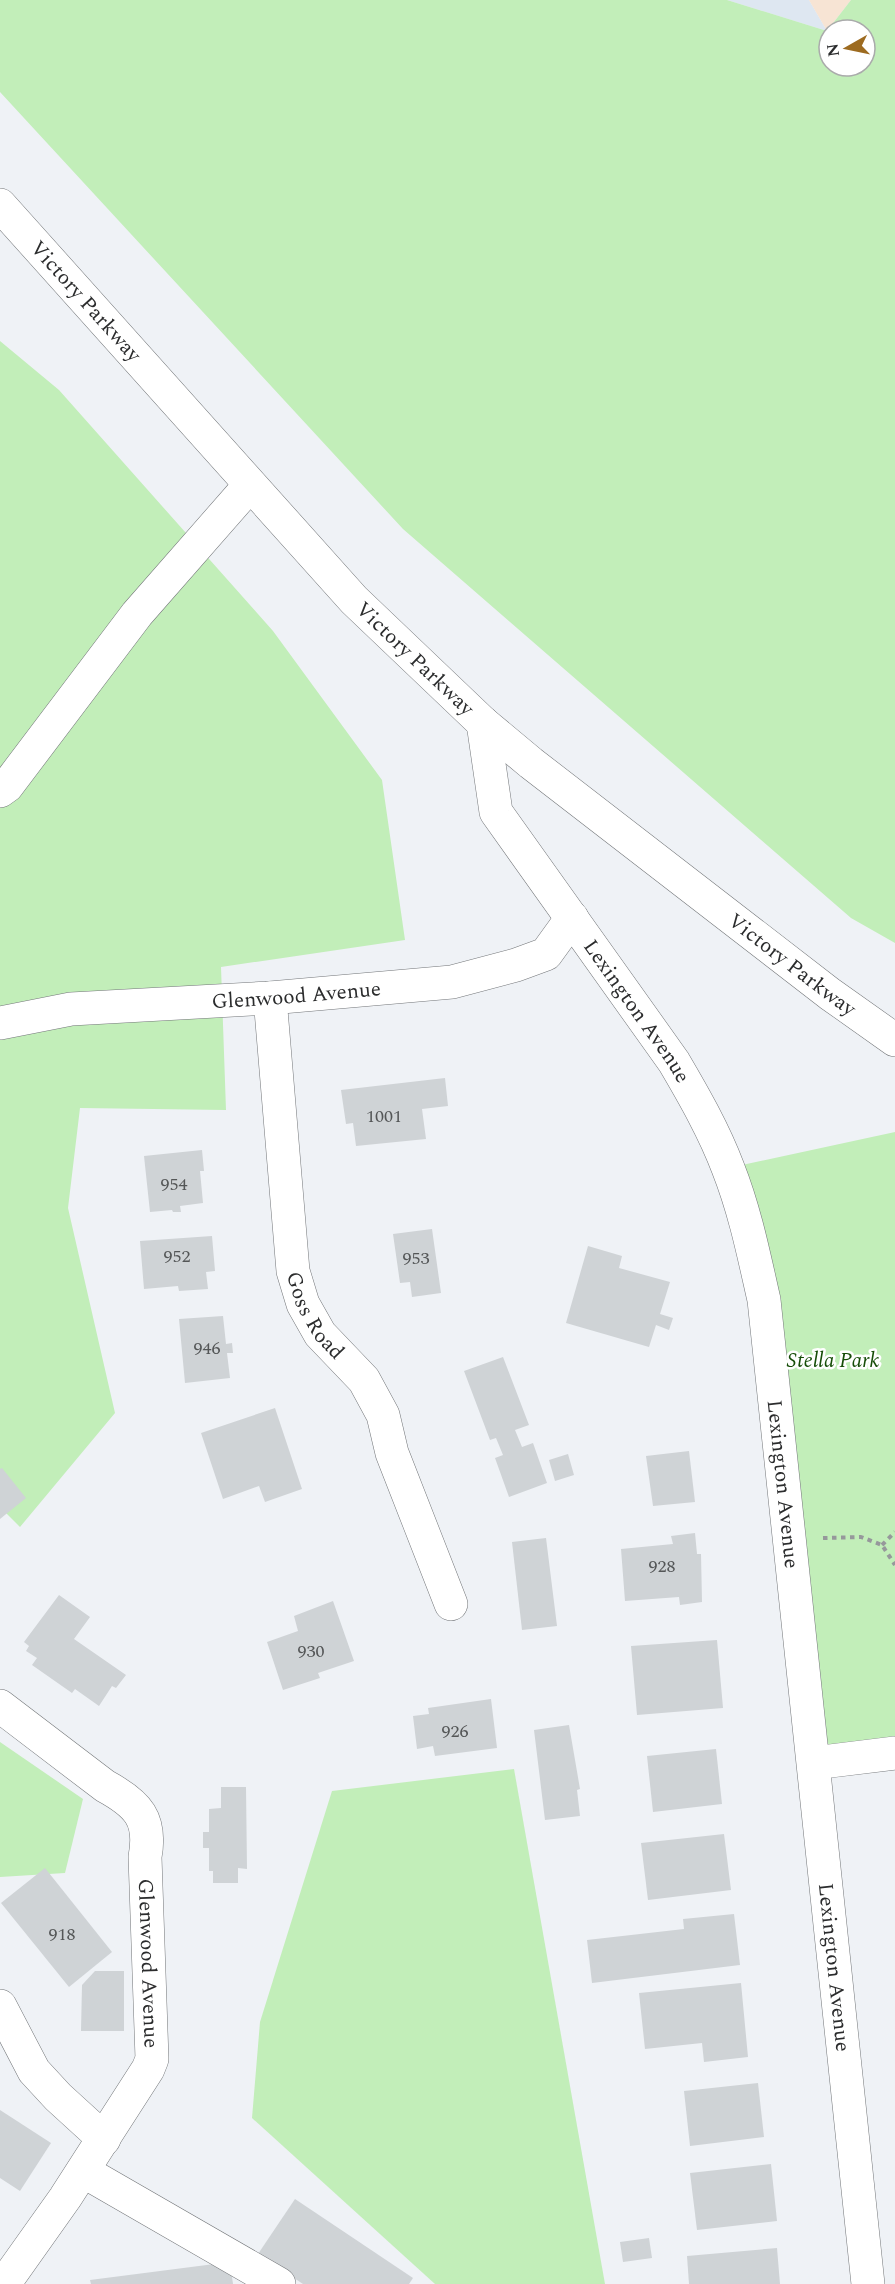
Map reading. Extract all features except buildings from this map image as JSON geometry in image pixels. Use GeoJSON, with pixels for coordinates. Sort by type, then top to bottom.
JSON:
{"type":"FeatureCollection","features":[{"type":"Feature","properties":{"kind":"street","name":"Victory Parkway"},"geometry":{"type":"LineString","coordinates":[[0,205],[354,600],[483,723],[531,763],[830,994],[895,1040]]}},
{"type":"Feature","properties":{"kind":"street"},"geometry":{"type":"LineString","coordinates":[[0,227],[31,238]]}},
{"type":"Feature","properties":{"kind":"street"},"geometry":{"type":"LineString","coordinates":[[0,791],[7,786],[137,614],[250,485]]}},
{"type":"Feature","properties":{"kind":"street","name":"Lexington Avenue"},"geometry":{"type":"LineString","coordinates":[[483,723],[496,812],[674,1062],[700,1106],[728,1168],[750,1234],[764,1300],[868,2284]]}},
{"type":"Feature","properties":{"kind":"street","name":"Glenwood Avenue"},"geometry":{"type":"LineString","coordinates":[[0,1023],[71,1009],[270,998],[452,982],[516,965],[546,954],[572,918]]}},
{"type":"Feature","properties":{"kind":"street","name":"Goss Road"},"geometry":{"type":"LineString","coordinates":[[270,998],[293,1271],[303,1304],[320,1334],[364,1380],[382,1415],[392,1453],[451,1604]]}},
{"type":"Feature","properties":{"kind":"street","name":"Glenwood Avenue"},"geometry":{"type":"LineString","coordinates":[[0,1707],[105,1786],[120,1794],[139,1810],[146,1825],[148,1841],[145,1857],[152,2059],[148,2069],[83,2171],[4,2284]]}},
{"type":"Feature","properties":{"kind":"street"},"geometry":{"type":"LineString","coordinates":[[813,1763],[895,1754]]}},
{"type":"Feature","properties":{"kind":"street"},"geometry":{"type":"LineString","coordinates":[[0,2006],[34,2071],[58,2097],[104,2139]]}},
{"type":"Feature","properties":{"kind":"street"},"geometry":{"type":"LineString","coordinates":[[83,2171],[279,2284]]}},
{"type":"Feature","properties":{"kind":"path"},"geometry":{"type":"LineString","coordinates":[[882,1545],[895,1532]]}},
{"type":"Feature","properties":{"kind":"path"},"geometry":{"type":"LineString","coordinates":[[790,1540],[861,1537],[882,1545],[895,1565]]}},
{"type":"Feature","properties":{"kind":"shaded area"},"geometry":{"type":"Polygon","coordinates":[[[727,0],[809,0],[819,18],[817,18],[817,28],[727,0]]]}},
{"type":"Feature","properties":{"kind":"shaded area"},"geometry":{"type":"Polygon","coordinates":[[[809,0],[851,0],[837,18],[819,18],[809,0]]]}},
{"type":"Feature","properties":{"kind":"green space"},"geometry":{"type":"Polygon","coordinates":[[[0,0],[727,0],[817,28],[817,78],[877,78],[877,18],[837,18],[851,0],[895,0],[895,943],[851,918],[403,529],[0,92],[0,0]]]}},
{"type":"Feature","properties":{"kind":"green space"},"geometry":{"type":"Polygon","coordinates":[[[0,341],[59,390],[273,631],[382,780],[405,940],[221,967],[226,1110],[80,1108],[68,1208],[115,1413],[20,1527],[0,1507],[0,341]]]}},
{"type":"Feature","properties":{"kind":"green space","name":"Stella Park"},"geometry":{"type":"Polygon","coordinates":[[[895,1132],[895,1753],[814,1763],[764,1301],[728,1168],[895,1132]]]}},
{"type":"Feature","properties":{"kind":"green space"},"geometry":{"type":"Polygon","coordinates":[[[0,1742],[83,1799],[65,1873],[0,1877],[0,1742]]]}},
{"type":"Feature","properties":{"kind":"green space"},"geometry":{"type":"Polygon","coordinates":[[[514,1769],[605,2284],[435,2284],[252,2118],[260,2022],[332,1791],[514,1769]]]}}]}
